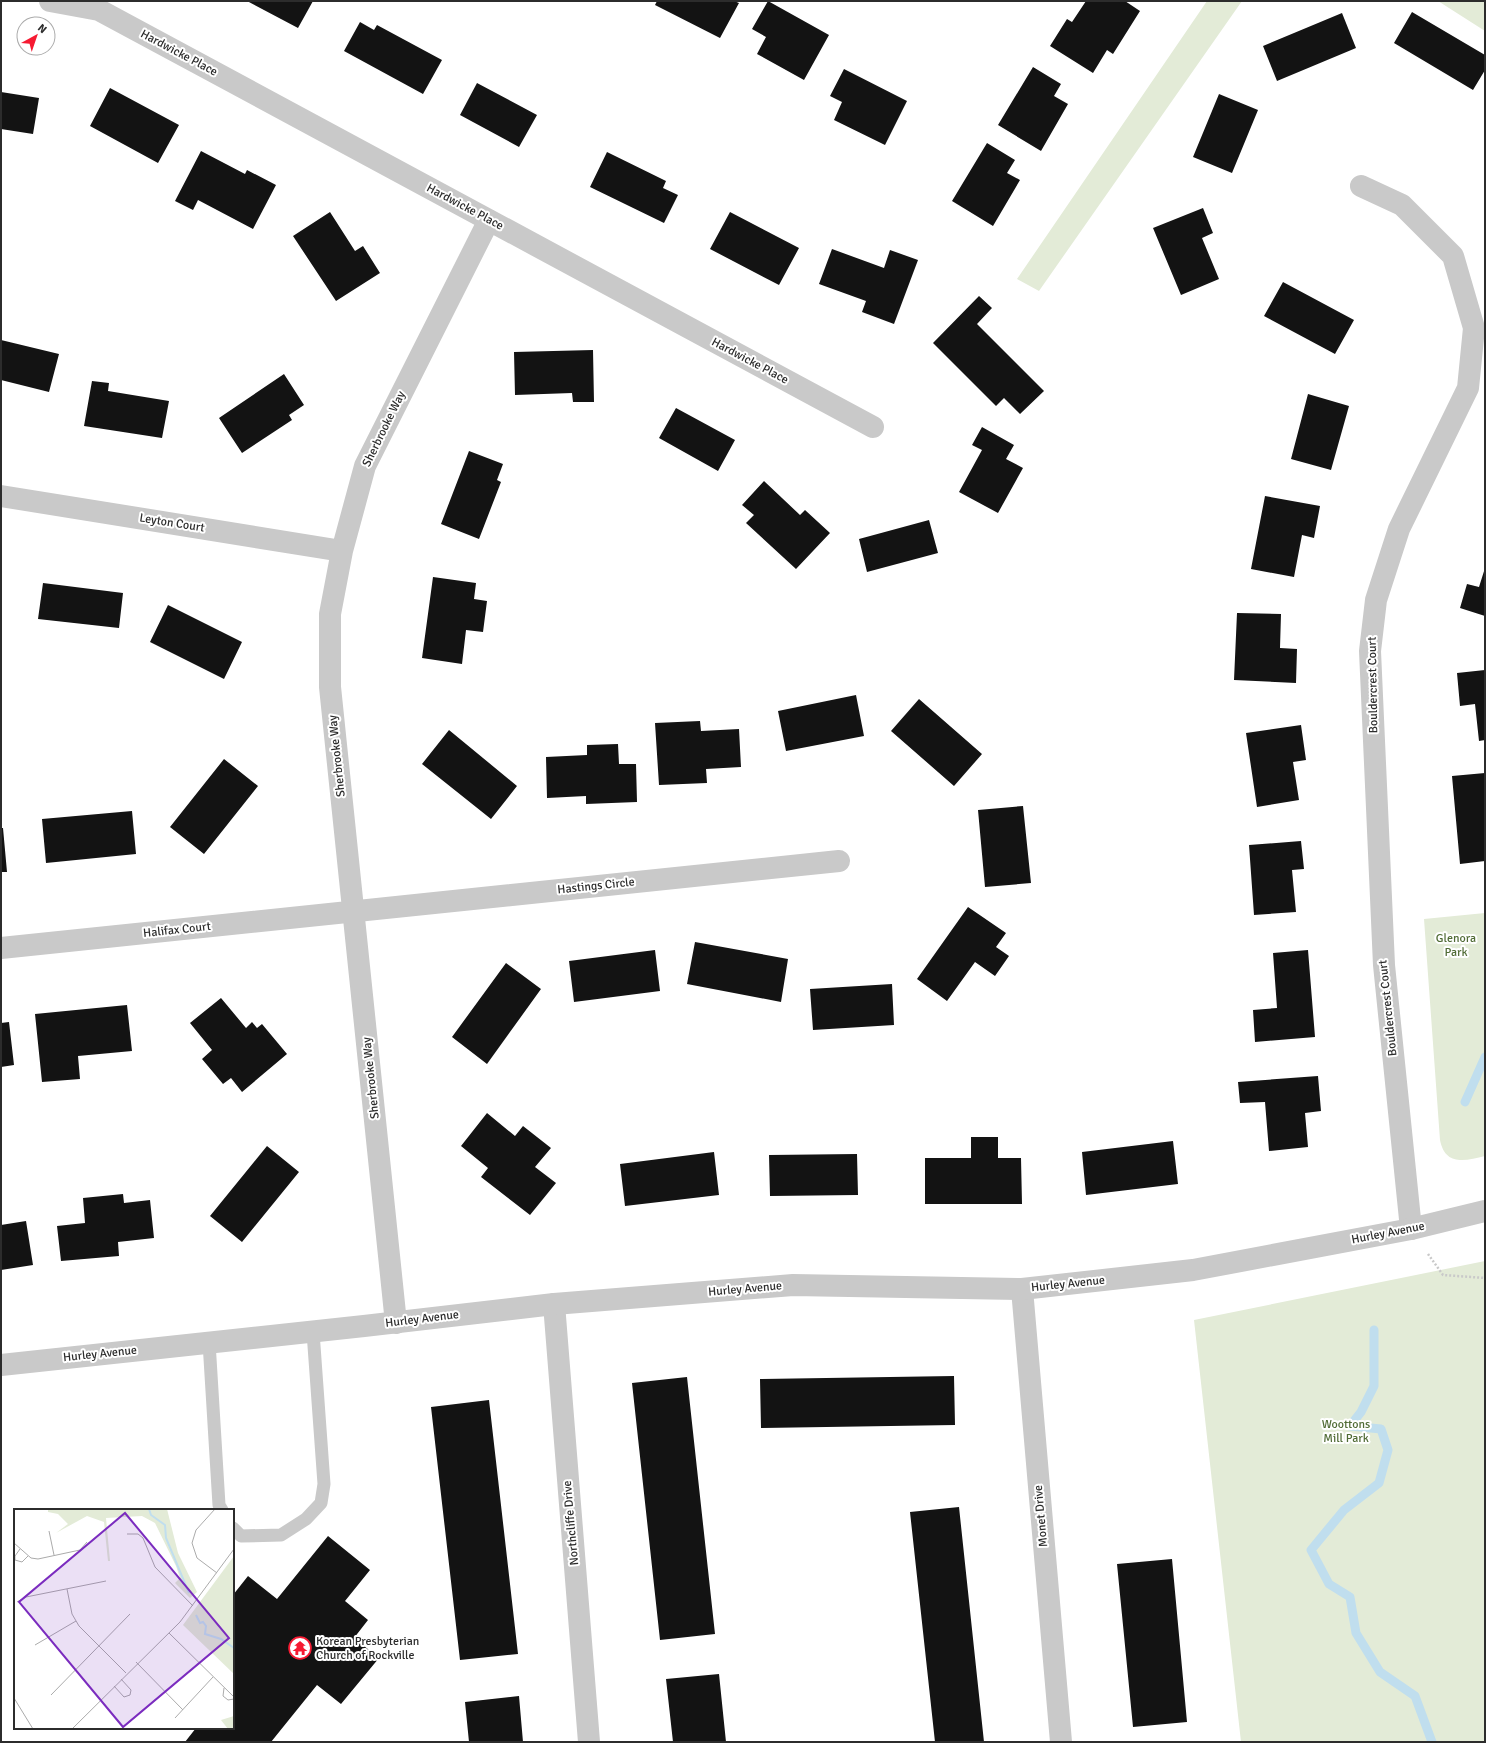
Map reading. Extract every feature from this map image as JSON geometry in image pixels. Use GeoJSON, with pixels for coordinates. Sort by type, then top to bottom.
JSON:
{"type":"FeatureCollection","features":[{"type":"Feature","properties":{"kind":"street","name":"Hardwicke Place"},"geometry":{"type":"LineString","coordinates":[[50,1],[100,10],[873,427]]}},
{"type":"Feature","properties":{"kind":"street","name":"Bouldercrest Court"},"geometry":{"type":"LineString","coordinates":[[1361,186],[1402,205],[1454,256],[1474,328],[1468,388],[1399,529],[1376,600],[1370,651],[1384,965],[1411,1229]]}},
{"type":"Feature","properties":{"kind":"street","name":"Sherbrooke Way"},"geometry":{"type":"LineString","coordinates":[[396,1323],[330,687],[330,614],[342,551],[365,466],[489,220]]}},
{"type":"Feature","properties":{"kind":"street","name":"Leyton Court"},"geometry":{"type":"LineString","coordinates":[[1,496],[342,551]]}},
{"type":"Feature","properties":{"kind":"street","name":"Hastings Circle"},"geometry":{"type":"LineString","coordinates":[[354,911],[839,861]]}},
{"type":"Feature","properties":{"kind":"street","name":"Halifax Court"},"geometry":{"type":"LineString","coordinates":[[1,948],[354,911]]}},
{"type":"Feature","properties":{"kind":"street","name":"Hurley Avenue"},"geometry":{"type":"LineString","coordinates":[[1,1364],[396,1323],[554,1304],[793,1285],[1022,1289],[1193,1270],[1411,1229],[1485,1211]]}},
{"type":"Feature","properties":{"kind":"street","name":"Monet Drive"},"geometry":{"type":"LineString","coordinates":[[1022,1289],[1061,1742]]}},
{"type":"Feature","properties":{"kind":"street","name":"Northcliffe Drive"},"geometry":{"type":"LineString","coordinates":[[554,1304],[589,1742]]}},
{"type":"Feature","properties":{"kind":"lane"},"geometry":{"type":"LineString","coordinates":[[234,1529],[241,1536],[281,1535],[306,1519],[321,1503],[324,1484],[313,1332]]}},
{"type":"Feature","properties":{"kind":"lane"},"geometry":{"type":"LineString","coordinates":[[209,1342],[219,1504],[222,1509]]}},
{"type":"Feature","properties":{"kind":"path"},"geometry":{"type":"LineString","coordinates":[[1411,1229],[1443,1275],[1485,1278]]}},
{"type":"Feature","properties":{"kind":"green space"},"geometry":{"type":"Polygon","coordinates":[[[1207,1],[1242,1],[1039,291],[1017,279],[1207,1]]]}},
{"type":"Feature","properties":{"kind":"green space"},"geometry":{"type":"Polygon","coordinates":[[[1438,1],[1485,1],[1485,31],[1438,1]]]}},
{"type":"Feature","properties":{"kind":"green space","name":"Glenora Park"},"geometry":{"type":"Polygon","coordinates":[[[1485,913],[1485,1156],[1457,1160],[1446,1154],[1440,1140],[1424,919],[1485,913]]]}},
{"type":"Feature","properties":{"kind":"green space","name":"Woottons Mill Park"},"geometry":{"type":"Polygon","coordinates":[[[1485,1261],[1485,1742],[1241,1742],[1194,1320],[1485,1261]]]}},
{"type":"Feature","properties":{"kind":"building"},"geometry":{"type":"Polygon","coordinates":[[[247,1],[313,1],[298,28],[247,1]]]}},
{"type":"Feature","properties":{"kind":"building"},"geometry":{"type":"Polygon","coordinates":[[[657,1],[734,1],[739,3],[720,38],[655,5],[657,1]]]}},
{"type":"Feature","properties":{"kind":"building"},"geometry":{"type":"Polygon","coordinates":[[[768,1],[829,35],[804,80],[757,54],[766,37],[752,29],[768,1]]]}},
{"type":"Feature","properties":{"kind":"building"},"geometry":{"type":"Polygon","coordinates":[[[1086,1],[1125,1],[1140,11],[1113,54],[1107,50],[1093,73],[1050,46],[1067,19],[1072,22],[1086,1]]]}},
{"type":"Feature","properties":{"kind":"building"},"geometry":{"type":"Polygon","coordinates":[[[1412,12],[1485,55],[1485,70],[1473,90],[1394,43],[1412,12]]]}},
{"type":"Feature","properties":{"kind":"building"},"geometry":{"type":"Polygon","coordinates":[[[1342,13],[1356,48],[1277,81],[1263,46],[1342,13]]]}},
{"type":"Feature","properties":{"kind":"building"},"geometry":{"type":"Polygon","coordinates":[[[360,22],[374,30],[377,25],[442,60],[423,94],[344,51],[360,22]]]}},
{"type":"Feature","properties":{"kind":"building"},"geometry":{"type":"Polygon","coordinates":[[[1033,67],[1061,84],[1054,96],[1068,104],[1041,151],[998,125],[1033,67]]]}},
{"type":"Feature","properties":{"kind":"building"},"geometry":{"type":"Polygon","coordinates":[[[844,69],[907,101],[885,145],[834,120],[842,102],[830,96],[844,69]]]}},
{"type":"Feature","properties":{"kind":"building"},"geometry":{"type":"Polygon","coordinates":[[[477,83],[537,115],[519,147],[460,115],[477,83]]]}},
{"type":"Feature","properties":{"kind":"building"},"geometry":{"type":"Polygon","coordinates":[[[110,88],[179,125],[158,163],[90,126],[110,88]]]}},
{"type":"Feature","properties":{"kind":"building"},"geometry":{"type":"Polygon","coordinates":[[[1,92],[39,98],[33,134],[1,129],[1,92]]]}},
{"type":"Feature","properties":{"kind":"building"},"geometry":{"type":"Polygon","coordinates":[[[1219,94],[1258,110],[1232,173],[1193,157],[1219,94]]]}},
{"type":"Feature","properties":{"kind":"building"},"geometry":{"type":"Polygon","coordinates":[[[987,143],[1015,160],[1007,173],[1020,180],[993,226],[952,201],[987,143]]]}},
{"type":"Feature","properties":{"kind":"building"},"geometry":{"type":"Polygon","coordinates":[[[201,151],[245,174],[247,170],[276,185],[253,229],[198,200],[193,210],[175,201],[201,151]]]}},
{"type":"Feature","properties":{"kind":"building"},"geometry":{"type":"Polygon","coordinates":[[[607,152],[666,181],[663,188],[678,195],[664,223],[590,187],[607,152]]]}},
{"type":"Feature","properties":{"kind":"building"},"geometry":{"type":"Polygon","coordinates":[[[1203,208],[1213,233],[1202,238],[1219,279],[1181,295],[1153,228],[1203,208]]]}},
{"type":"Feature","properties":{"kind":"building"},"geometry":{"type":"Polygon","coordinates":[[[330,212],[355,251],[363,246],[380,273],[336,301],[293,236],[330,212]]]}},
{"type":"Feature","properties":{"kind":"building"},"geometry":{"type":"Polygon","coordinates":[[[730,212],[799,248],[779,285],[710,249],[730,212]]]}},
{"type":"Feature","properties":{"kind":"building"},"geometry":{"type":"Polygon","coordinates":[[[832,249],[884,268],[890,250],[918,260],[894,324],[862,312],[866,301],[819,284],[832,249]]]}},
{"type":"Feature","properties":{"kind":"building"},"geometry":{"type":"Polygon","coordinates":[[[1283,282],[1354,320],[1335,354],[1264,316],[1283,282]]]}},
{"type":"Feature","properties":{"kind":"building"},"geometry":{"type":"Polygon","coordinates":[[[979,296],[992,308],[977,324],[1044,391],[1020,414],[1004,398],[996,406],[933,343],[979,296]]]}},
{"type":"Feature","properties":{"kind":"building"},"geometry":{"type":"Polygon","coordinates":[[[1,340],[59,354],[49,392],[1,380],[1,340]]]}},
{"type":"Feature","properties":{"kind":"building"},"geometry":{"type":"Polygon","coordinates":[[[593,350],[594,402],[573,402],[572,393],[515,395],[514,352],[593,350]]]}},
{"type":"Feature","properties":{"kind":"building"},"geometry":{"type":"Polygon","coordinates":[[[284,374],[304,405],[289,415],[292,420],[242,453],[219,418],[284,374]]]}},
{"type":"Feature","properties":{"kind":"building"},"geometry":{"type":"Polygon","coordinates":[[[92,381],[109,383],[108,391],[169,401],[162,438],[84,426],[92,381]]]}},
{"type":"Feature","properties":{"kind":"building"},"geometry":{"type":"Polygon","coordinates":[[[1308,394],[1349,406],[1331,470],[1291,459],[1308,394]]]}},
{"type":"Feature","properties":{"kind":"building"},"geometry":{"type":"Polygon","coordinates":[[[676,408],[735,440],[718,471],[659,438],[676,408]]]}},
{"type":"Feature","properties":{"kind":"building"},"geometry":{"type":"Polygon","coordinates":[[[982,427],[1014,445],[1006,459],[1023,468],[998,513],[959,492],[982,450],[972,445],[982,427]]]}},
{"type":"Feature","properties":{"kind":"building"},"geometry":{"type":"Polygon","coordinates":[[[469,451],[503,464],[497,480],[501,482],[479,539],[441,524],[469,451]]]}},
{"type":"Feature","properties":{"kind":"building"},"geometry":{"type":"Polygon","coordinates":[[[764,481],[800,515],[805,510],[830,533],[796,569],[746,523],[754,515],[742,505],[764,481]]]}},
{"type":"Feature","properties":{"kind":"building"},"geometry":{"type":"Polygon","coordinates":[[[1265,496],[1320,506],[1314,538],[1302,535],[1294,577],[1251,569],[1265,496]]]}},
{"type":"Feature","properties":{"kind":"building"},"geometry":{"type":"Polygon","coordinates":[[[929,520],[938,553],[867,572],[859,539],[929,520]]]}},
{"type":"Feature","properties":{"kind":"building"},"geometry":{"type":"Polygon","coordinates":[[[1485,568],[1485,616],[1460,608],[1467,584],[1479,587],[1485,568]]]}},
{"type":"Feature","properties":{"kind":"building"},"geometry":{"type":"Polygon","coordinates":[[[433,577],[476,583],[474,599],[487,601],[483,632],[466,630],[462,664],[422,658],[433,577]]]}},
{"type":"Feature","properties":{"kind":"building"},"geometry":{"type":"Polygon","coordinates":[[[43,583],[123,593],[119,628],[38,619],[43,583]]]}},
{"type":"Feature","properties":{"kind":"building"},"geometry":{"type":"Polygon","coordinates":[[[168,605],[242,642],[224,679],[150,642],[168,605]]]}},
{"type":"Feature","properties":{"kind":"building"},"geometry":{"type":"Polygon","coordinates":[[[1237,613],[1281,614],[1280,648],[1297,649],[1296,683],[1234,680],[1237,613]]]}},
{"type":"Feature","properties":{"kind":"building"},"geometry":{"type":"Polygon","coordinates":[[[1485,670],[1485,740],[1479,741],[1475,704],[1460,706],[1457,673],[1485,670]]]}},
{"type":"Feature","properties":{"kind":"building"},"geometry":{"type":"Polygon","coordinates":[[[856,695],[864,736],[786,751],[778,711],[856,695]]]}},
{"type":"Feature","properties":{"kind":"building"},"geometry":{"type":"Polygon","coordinates":[[[919,699],[982,754],[954,786],[891,731],[919,699]]]}},
{"type":"Feature","properties":{"kind":"building"},"geometry":{"type":"Polygon","coordinates":[[[700,721],[701,731],[739,729],[741,767],[706,769],[707,783],[659,785],[655,723],[700,721]]]}},
{"type":"Feature","properties":{"kind":"building"},"geometry":{"type":"Polygon","coordinates":[[[1301,725],[1306,760],[1293,762],[1299,800],[1257,807],[1246,733],[1301,725]]]}},
{"type":"Feature","properties":{"kind":"building"},"geometry":{"type":"Polygon","coordinates":[[[449,730],[517,786],[491,819],[422,764],[449,730]]]}},
{"type":"Feature","properties":{"kind":"building"},"geometry":{"type":"Polygon","coordinates":[[[618,744],[619,764],[636,764],[637,802],[586,804],[586,796],[547,798],[546,757],[587,755],[587,745],[618,744]]]}},
{"type":"Feature","properties":{"kind":"building"},"geometry":{"type":"Polygon","coordinates":[[[224,759],[258,786],[204,854],[170,827],[224,759]]]}},
{"type":"Feature","properties":{"kind":"building"},"geometry":{"type":"Polygon","coordinates":[[[1485,773],[1485,861],[1460,864],[1452,776],[1485,773]]]}},
{"type":"Feature","properties":{"kind":"building"},"geometry":{"type":"Polygon","coordinates":[[[1023,806],[1031,883],[985,887],[978,810],[1023,806]]]}},
{"type":"Feature","properties":{"kind":"building"},"geometry":{"type":"Polygon","coordinates":[[[132,811],[136,854],[46,863],[42,819],[132,811]]]}},
{"type":"Feature","properties":{"kind":"building"},"geometry":{"type":"Polygon","coordinates":[[[1,828],[3,828],[7,872],[1,872],[1,828]]]}},
{"type":"Feature","properties":{"kind":"building"},"geometry":{"type":"Polygon","coordinates":[[[1301,841],[1304,869],[1292,870],[1296,912],[1254,915],[1249,845],[1301,841]]]}},
{"type":"Feature","properties":{"kind":"building"},"geometry":{"type":"Polygon","coordinates":[[[968,907],[1006,933],[996,947],[1009,956],[995,976],[975,962],[947,1001],[917,979],[968,907]]]}},
{"type":"Feature","properties":{"kind":"building"},"geometry":{"type":"Polygon","coordinates":[[[695,942],[788,959],[781,1002],[687,984],[695,942]]]}},
{"type":"Feature","properties":{"kind":"building"},"geometry":{"type":"Polygon","coordinates":[[[655,950],[660,991],[574,1002],[569,961],[655,950]]]}},
{"type":"Feature","properties":{"kind":"building"},"geometry":{"type":"Polygon","coordinates":[[[1308,950],[1315,1037],[1255,1042],[1253,1010],[1277,1008],[1273,953],[1308,950]]]}},
{"type":"Feature","properties":{"kind":"building"},"geometry":{"type":"Polygon","coordinates":[[[506,963],[541,989],[487,1064],[452,1037],[506,963]]]}},
{"type":"Feature","properties":{"kind":"building"},"geometry":{"type":"Polygon","coordinates":[[[892,984],[894,1025],[813,1030],[810,989],[892,984]]]}},
{"type":"Feature","properties":{"kind":"building"},"geometry":{"type":"Polygon","coordinates":[[[221,998],[246,1028],[252,1022],[257,1028],[262,1024],[287,1054],[242,1092],[231,1078],[223,1084],[202,1059],[212,1050],[190,1023],[221,998]]]}},
{"type":"Feature","properties":{"kind":"building"},"geometry":{"type":"Polygon","coordinates":[[[127,1005],[132,1051],[78,1056],[80,1079],[42,1082],[35,1014],[127,1005]]]}},
{"type":"Feature","properties":{"kind":"building"},"geometry":{"type":"Polygon","coordinates":[[[9,1022],[14,1065],[1,1067],[1,1023],[9,1022]]]}},
{"type":"Feature","properties":{"kind":"building"},"geometry":{"type":"Polygon","coordinates":[[[1318,1076],[1321,1111],[1305,1113],[1308,1147],[1269,1151],[1265,1102],[1240,1103],[1238,1082],[1318,1076]]]}},
{"type":"Feature","properties":{"kind":"building"},"geometry":{"type":"Polygon","coordinates":[[[487,1113],[515,1136],[523,1126],[551,1148],[535,1167],[556,1183],[530,1215],[481,1177],[488,1168],[461,1146],[487,1113]]]}},
{"type":"Feature","properties":{"kind":"building"},"geometry":{"type":"Polygon","coordinates":[[[971,1137],[998,1137],[998,1158],[1021,1158],[1022,1204],[925,1204],[925,1158],[971,1158],[971,1137]]]}},
{"type":"Feature","properties":{"kind":"building"},"geometry":{"type":"Polygon","coordinates":[[[1173,1141],[1178,1184],[1086,1195],[1082,1152],[1173,1141]]]}},
{"type":"Feature","properties":{"kind":"building"},"geometry":{"type":"Polygon","coordinates":[[[267,1146],[299,1172],[242,1242],[210,1216],[267,1146]]]}},
{"type":"Feature","properties":{"kind":"building"},"geometry":{"type":"Polygon","coordinates":[[[714,1152],[719,1195],[625,1206],[620,1164],[714,1152]]]}},
{"type":"Feature","properties":{"kind":"building"},"geometry":{"type":"Polygon","coordinates":[[[857,1154],[858,1195],[770,1196],[769,1155],[857,1154]]]}},
{"type":"Feature","properties":{"kind":"building"},"geometry":{"type":"Polygon","coordinates":[[[123,1194],[124,1203],[150,1200],[154,1238],[118,1242],[119,1256],[61,1261],[57,1226],[85,1223],[83,1198],[123,1194]]]}},
{"type":"Feature","properties":{"kind":"building"},"geometry":{"type":"Polygon","coordinates":[[[26,1221],[33,1265],[1,1270],[1,1225],[26,1221]]]}},
{"type":"Feature","properties":{"kind":"building"},"geometry":{"type":"Polygon","coordinates":[[[954,1376],[955,1425],[761,1428],[760,1379],[954,1376]]]}},
{"type":"Feature","properties":{"kind":"building"},"geometry":{"type":"Polygon","coordinates":[[[687,1377],[715,1634],[660,1640],[632,1383],[687,1377]]]}},
{"type":"Feature","properties":{"kind":"building"},"geometry":{"type":"Polygon","coordinates":[[[489,1400],[518,1654],[460,1660],[431,1407],[489,1400]]]}},
{"type":"Feature","properties":{"kind":"building"},"geometry":{"type":"Polygon","coordinates":[[[959,1507],[984,1742],[935,1742],[910,1512],[959,1507]]]}},
{"type":"Feature","properties":{"kind":"building","name":"Korean Presbyterian Church of Rockville"},"geometry":{"type":"Polygon","coordinates":[[[328,1536],[370,1570],[345,1601],[368,1620],[354,1638],[379,1658],[341,1704],[317,1685],[271,1742],[185,1742],[195,1729],[234,1729],[234,1594],[248,1576],[277,1599],[328,1536]]]}},
{"type":"Feature","properties":{"kind":"building"},"geometry":{"type":"Polygon","coordinates":[[[1172,1559],[1187,1722],[1133,1727],[1117,1564],[1172,1559]]]}},
{"type":"Feature","properties":{"kind":"building"},"geometry":{"type":"Polygon","coordinates":[[[719,1674],[726,1742],[673,1742],[666,1679],[719,1674]]]}},
{"type":"Feature","properties":{"kind":"building"},"geometry":{"type":"Polygon","coordinates":[[[519,1696],[523,1742],[469,1742],[465,1702],[519,1696]]]}},
{"type":"Feature","properties":{"kind":"waterway"},"geometry":{"type":"LineString","coordinates":[[1465,1102],[1485,1057]]}},
{"type":"Feature","properties":{"kind":"waterway"},"geometry":{"type":"LineString","coordinates":[[1374,1330],[1374,1386],[1361,1412],[1350,1426],[1381,1429],[1388,1450],[1379,1483],[1344,1510],[1311,1550],[1329,1584],[1350,1597],[1356,1633],[1380,1672],[1415,1696],[1432,1742]]}},
{"type":"Feature","properties":{"kind":"place","name":"Korean Presbyterian Church of Rockville"},"geometry":{"type":"Point","coordinates":[300,1648]}}]}
